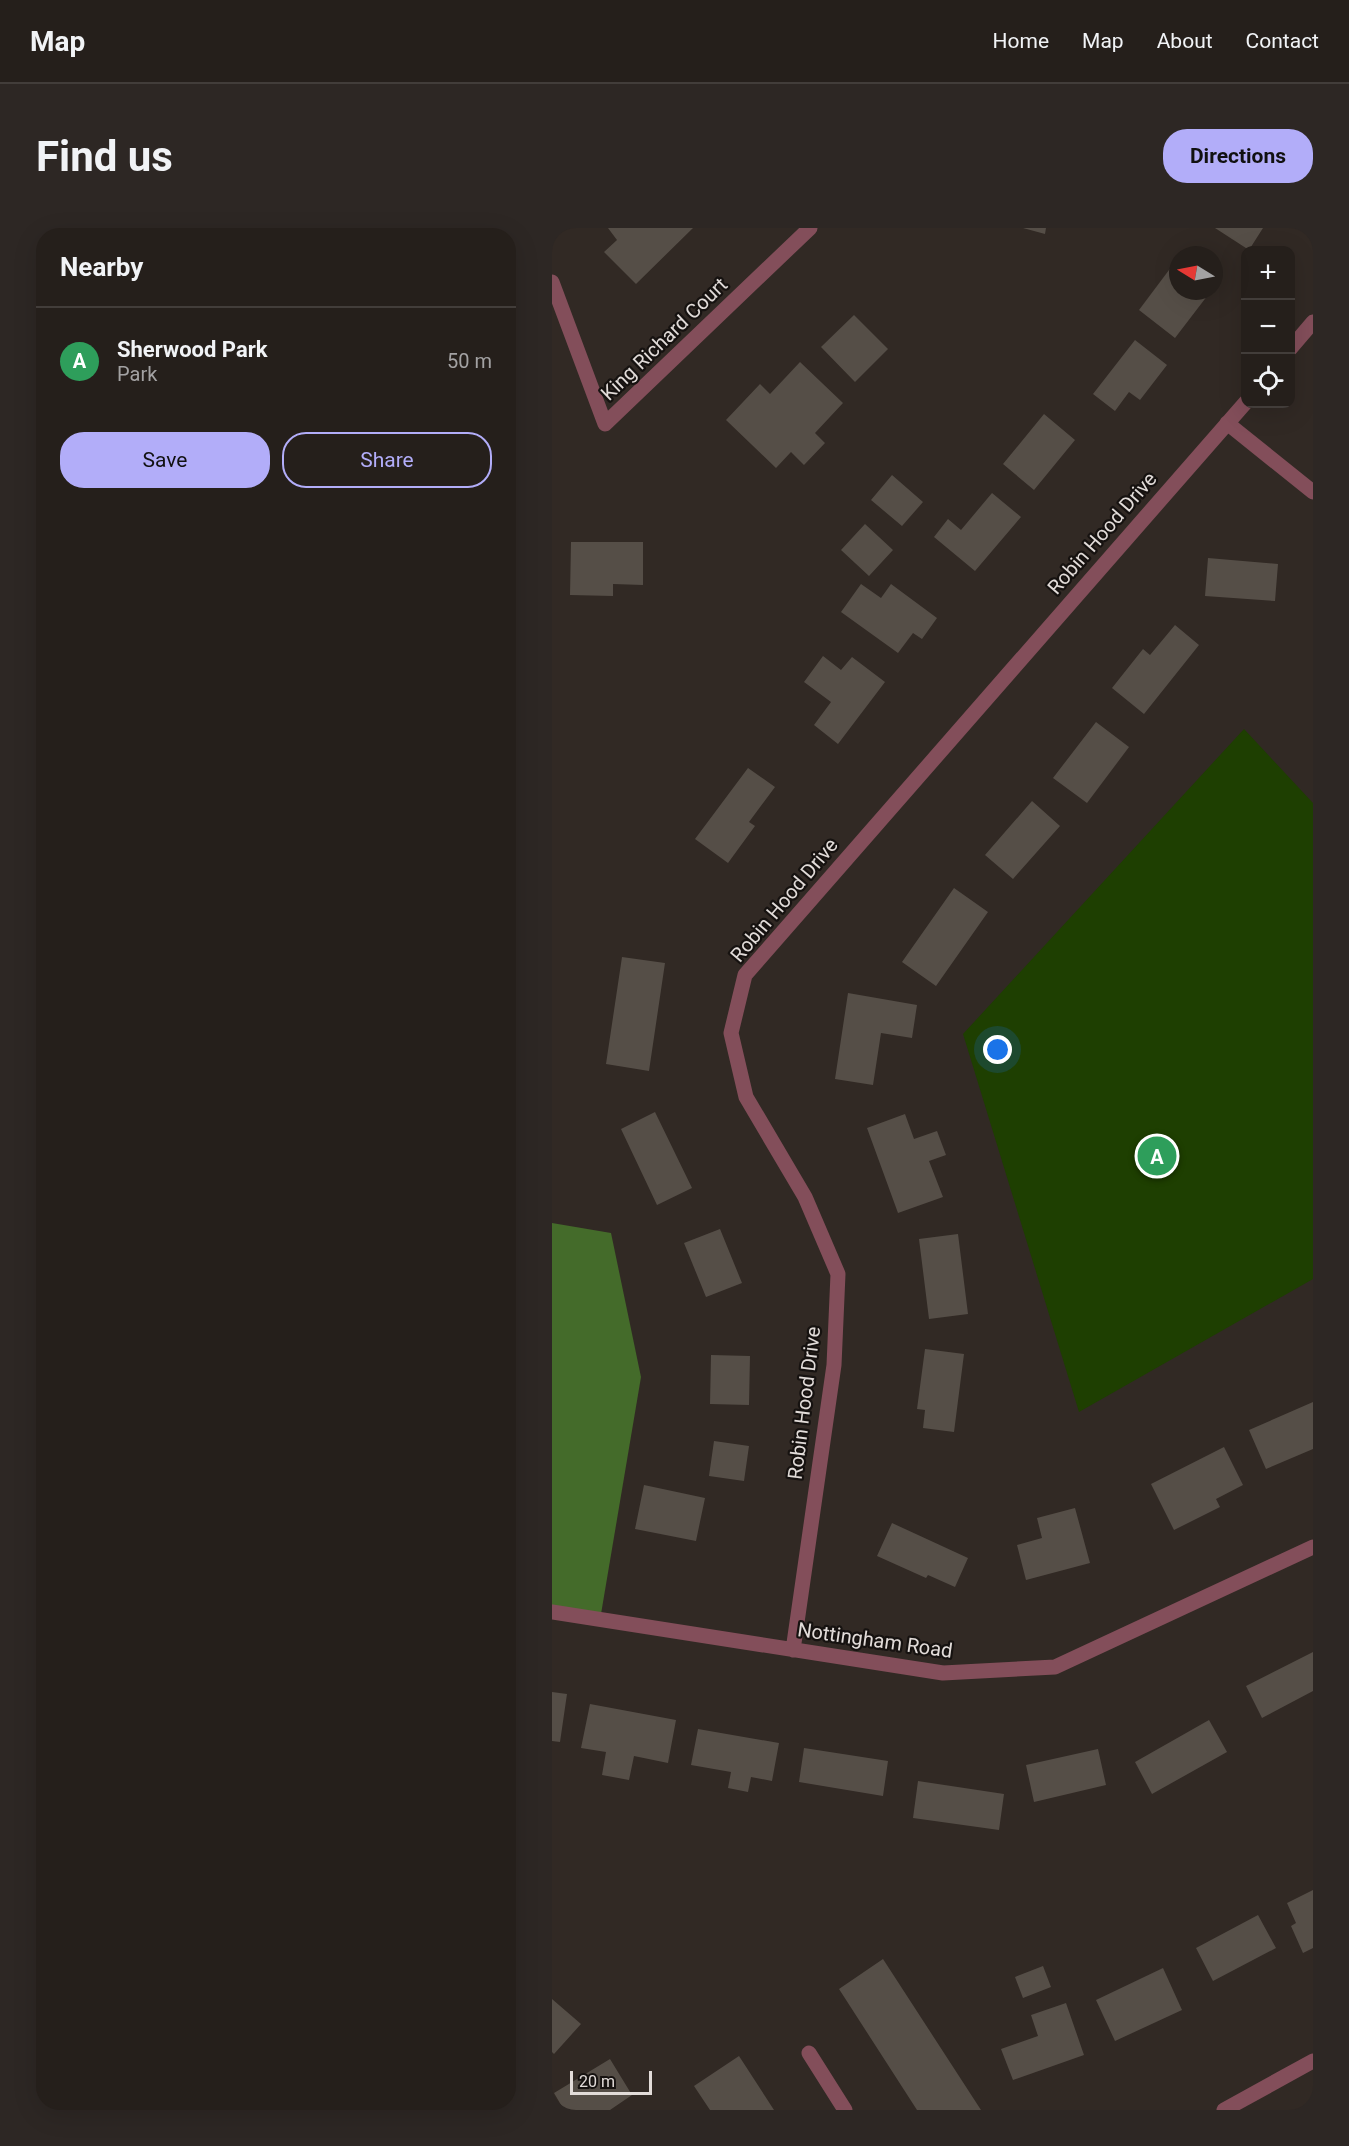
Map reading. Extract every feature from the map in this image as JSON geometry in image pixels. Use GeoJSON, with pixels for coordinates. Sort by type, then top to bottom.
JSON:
{"type":"FeatureCollection","features":[{"type":"Feature","properties":{"kind":"street","name":"King Richard Court"},"geometry":{"type":"LineString","coordinates":[[552,282],[605,424],[810,228]]}},
{"type":"Feature","properties":{"kind":"street"},"geometry":{"type":"LineString","coordinates":[[1295,343],[1313,322]]}},
{"type":"Feature","properties":{"kind":"street","name":"Robin Hood Drive"},"geometry":{"type":"LineString","coordinates":[[793,1650],[834,1365],[838,1274],[805,1197],[746,1097],[731,1033],[745,975],[1241,407]]}},
{"type":"Feature","properties":{"kind":"street"},"geometry":{"type":"LineString","coordinates":[[1227,423],[1313,492]]}},
{"type":"Feature","properties":{"kind":"street","name":"Nottingham Road"},"geometry":{"type":"LineString","coordinates":[[552,1612],[943,1673],[1055,1667],[1313,1547]]}},
{"type":"Feature","properties":{"kind":"street"},"geometry":{"type":"LineString","coordinates":[[809,2053],[845,2110]]}},
{"type":"Feature","properties":{"kind":"street"},"geometry":{"type":"LineString","coordinates":[[1224,2110],[1313,2061]]}},
{"type":"Feature","properties":{"kind":"green space"},"geometry":{"type":"Polygon","coordinates":[[[1244,729],[1313,803],[1313,1279],[1079,1412],[963,1034],[1244,729]]]}},
{"type":"Feature","properties":{"kind":"green space"},"geometry":{"type":"Polygon","coordinates":[[[552,1223],[611,1233],[641,1377],[600,1620],[552,1612],[552,1223]]]}},
{"type":"Feature","properties":{"kind":"building"},"geometry":{"type":"Polygon","coordinates":[[[608,228],[693,228],[636,284],[604,252],[617,240],[608,228]]]}},
{"type":"Feature","properties":{"kind":"building"},"geometry":{"type":"Polygon","coordinates":[[[1023,228],[1046,228],[1045,234],[1023,228]]]}},
{"type":"Feature","properties":{"kind":"building"},"geometry":{"type":"Polygon","coordinates":[[[1215,228],[1263,228],[1252,246],[1243,246],[1215,228]]]}},
{"type":"Feature","properties":{"kind":"building"},"geometry":{"type":"Polygon","coordinates":[[[1169,270],[1169,300],[1204,300],[1175,338],[1139,310],[1169,270]]]}},
{"type":"Feature","properties":{"kind":"building"},"geometry":{"type":"Polygon","coordinates":[[[854,315],[888,349],[855,382],[821,347],[854,315]]]}},
{"type":"Feature","properties":{"kind":"building"},"geometry":{"type":"Polygon","coordinates":[[[1135,340],[1167,365],[1140,400],[1129,392],[1115,411],[1093,394],[1135,340]]]}},
{"type":"Feature","properties":{"kind":"building"},"geometry":{"type":"Polygon","coordinates":[[[800,362],[843,403],[815,433],[825,443],[804,465],[791,452],[776,468],[726,420],[760,384],[770,394],[800,362]]]}},
{"type":"Feature","properties":{"kind":"building"},"geometry":{"type":"Polygon","coordinates":[[[1044,414],[1075,440],[1034,490],[1003,464],[1044,414]]]}},
{"type":"Feature","properties":{"kind":"building"},"geometry":{"type":"Polygon","coordinates":[[[892,475],[923,502],[902,526],[871,500],[892,475]]]}},
{"type":"Feature","properties":{"kind":"building"},"geometry":{"type":"Polygon","coordinates":[[[992,493],[1021,517],[975,571],[934,537],[948,519],[961,530],[992,493]]]}},
{"type":"Feature","properties":{"kind":"building"},"geometry":{"type":"Polygon","coordinates":[[[865,524],[893,550],[869,576],[841,550],[865,524]]]}},
{"type":"Feature","properties":{"kind":"building"},"geometry":{"type":"Polygon","coordinates":[[[571,542],[643,542],[643,585],[613,584],[613,596],[570,595],[571,542]]]}},
{"type":"Feature","properties":{"kind":"building"},"geometry":{"type":"Polygon","coordinates":[[[1208,558],[1278,564],[1275,601],[1205,596],[1208,558]]]}},
{"type":"Feature","properties":{"kind":"building"},"geometry":{"type":"Polygon","coordinates":[[[861,584],[881,598],[891,584],[937,618],[922,639],[913,633],[898,653],[841,612],[861,584]]]}},
{"type":"Feature","properties":{"kind":"building"},"geometry":{"type":"Polygon","coordinates":[[[1175,625],[1199,645],[1144,714],[1112,688],[1143,649],[1150,655],[1175,625]]]}},
{"type":"Feature","properties":{"kind":"building"},"geometry":{"type":"Polygon","coordinates":[[[823,656],[841,670],[852,657],[885,682],[838,744],[814,725],[831,702],[804,682],[823,656]]]}},
{"type":"Feature","properties":{"kind":"building"},"geometry":{"type":"Polygon","coordinates":[[[1096,722],[1129,747],[1087,803],[1053,778],[1096,722]]]}},
{"type":"Feature","properties":{"kind":"building"},"geometry":{"type":"Polygon","coordinates":[[[748,768],[775,787],[749,822],[755,826],[728,863],[695,839],[748,768]]]}},
{"type":"Feature","properties":{"kind":"building"},"geometry":{"type":"Polygon","coordinates":[[[1032,801],[1060,826],[1013,879],[985,855],[1032,801]]]}},
{"type":"Feature","properties":{"kind":"building"},"geometry":{"type":"Polygon","coordinates":[[[954,888],[988,912],[936,986],[902,962],[954,888]]]}},
{"type":"Feature","properties":{"kind":"building"},"geometry":{"type":"Polygon","coordinates":[[[622,957],[665,963],[649,1071],[606,1064],[622,957]]]}},
{"type":"Feature","properties":{"kind":"building"},"geometry":{"type":"Polygon","coordinates":[[[848,993],[917,1005],[912,1038],[881,1033],[873,1085],[835,1079],[848,993]]]}},
{"type":"Feature","properties":{"kind":"building"},"geometry":{"type":"Polygon","coordinates":[[[655,1112],[692,1188],[657,1205],[621,1129],[655,1112]]]}},
{"type":"Feature","properties":{"kind":"building"},"geometry":{"type":"Polygon","coordinates":[[[905,1114],[914,1139],[937,1131],[946,1155],[929,1161],[943,1197],[898,1213],[867,1128],[905,1114]]]}},
{"type":"Feature","properties":{"kind":"building"},"geometry":{"type":"Polygon","coordinates":[[[720,1229],[742,1283],[706,1297],[684,1243],[720,1229]]]}},
{"type":"Feature","properties":{"kind":"building"},"geometry":{"type":"Polygon","coordinates":[[[958,1234],[968,1314],[929,1319],[919,1239],[958,1234]]]}},
{"type":"Feature","properties":{"kind":"building"},"geometry":{"type":"Polygon","coordinates":[[[925,1349],[964,1354],[954,1432],[923,1428],[925,1410],[917,1409],[925,1349]]]}},
{"type":"Feature","properties":{"kind":"building"},"geometry":{"type":"Polygon","coordinates":[[[711,1355],[750,1356],[749,1405],[710,1404],[711,1355]]]}},
{"type":"Feature","properties":{"kind":"building"},"geometry":{"type":"Polygon","coordinates":[[[1313,1402],[1313,1449],[1266,1469],[1249,1430],[1313,1402]]]}},
{"type":"Feature","properties":{"kind":"building"},"geometry":{"type":"Polygon","coordinates":[[[714,1441],[749,1446],[744,1481],[709,1476],[714,1441]]]}},
{"type":"Feature","properties":{"kind":"building"},"geometry":{"type":"Polygon","coordinates":[[[1224,1447],[1243,1485],[1216,1499],[1220,1507],[1174,1530],[1151,1484],[1224,1447]]]}},
{"type":"Feature","properties":{"kind":"building"},"geometry":{"type":"Polygon","coordinates":[[[644,1485],[705,1498],[696,1541],[635,1529],[644,1485]]]}},
{"type":"Feature","properties":{"kind":"building"},"geometry":{"type":"Polygon","coordinates":[[[1075,1508],[1090,1563],[1026,1580],[1017,1545],[1042,1538],[1037,1518],[1075,1508]]]}},
{"type":"Feature","properties":{"kind":"building"},"geometry":{"type":"Polygon","coordinates":[[[892,1523],[968,1558],[955,1587],[928,1575],[926,1578],[877,1556],[892,1523]]]}},
{"type":"Feature","properties":{"kind":"building"},"geometry":{"type":"Polygon","coordinates":[[[1313,1652],[1313,1691],[1262,1718],[1246,1686],[1313,1652]]]}},
{"type":"Feature","properties":{"kind":"building"},"geometry":{"type":"Polygon","coordinates":[[[552,1692],[567,1694],[560,1742],[552,1741],[552,1692]]]}},
{"type":"Feature","properties":{"kind":"building"},"geometry":{"type":"Polygon","coordinates":[[[590,1704],[676,1720],[668,1763],[634,1756],[629,1780],[602,1775],[606,1752],[581,1748],[590,1704]]]}},
{"type":"Feature","properties":{"kind":"building"},"geometry":{"type":"Polygon","coordinates":[[[1209,1720],[1227,1752],[1152,1794],[1135,1762],[1209,1720]]]}},
{"type":"Feature","properties":{"kind":"building"},"geometry":{"type":"Polygon","coordinates":[[[698,1729],[779,1743],[772,1781],[751,1777],[748,1792],[728,1788],[731,1772],[691,1765],[698,1729]]]}},
{"type":"Feature","properties":{"kind":"building"},"geometry":{"type":"Polygon","coordinates":[[[804,1748],[888,1761],[883,1796],[799,1782],[804,1748]]]}},
{"type":"Feature","properties":{"kind":"building"},"geometry":{"type":"Polygon","coordinates":[[[1098,1749],[1106,1785],[1034,1802],[1026,1765],[1098,1749]]]}},
{"type":"Feature","properties":{"kind":"building"},"geometry":{"type":"Polygon","coordinates":[[[918,1781],[1004,1794],[999,1830],[913,1818],[918,1781]]]}},
{"type":"Feature","properties":{"kind":"building"},"geometry":{"type":"Polygon","coordinates":[[[1313,1890],[1313,1948],[1303,1953],[1291,1926],[1296,1923],[1287,1903],[1313,1890]]]}},
{"type":"Feature","properties":{"kind":"building"},"geometry":{"type":"Polygon","coordinates":[[[1258,1915],[1276,1948],[1213,1981],[1196,1948],[1258,1915]]]}},
{"type":"Feature","properties":{"kind":"building"},"geometry":{"type":"Polygon","coordinates":[[[883,1959],[981,2110],[917,2110],[839,1989],[883,1959]]]}},
{"type":"Feature","properties":{"kind":"building"},"geometry":{"type":"Polygon","coordinates":[[[1043,1966],[1051,1987],[1023,1998],[1015,1977],[1043,1966]]]}},
{"type":"Feature","properties":{"kind":"building"},"geometry":{"type":"Polygon","coordinates":[[[1163,1968],[1182,2010],[1115,2041],[1096,2000],[1163,1968]]]}},
{"type":"Feature","properties":{"kind":"building"},"geometry":{"type":"Polygon","coordinates":[[[552,1999],[581,2024],[554,2054],[552,2052],[552,1999]]]}},
{"type":"Feature","properties":{"kind":"building"},"geometry":{"type":"Polygon","coordinates":[[[1066,2003],[1084,2055],[1013,2080],[1001,2049],[1038,2036],[1031,2015],[1066,2003]]]}},
{"type":"Feature","properties":{"kind":"building"},"geometry":{"type":"Polygon","coordinates":[[[739,2056],[774,2110],[710,2110],[694,2086],[739,2056]]]}},
{"type":"Feature","properties":{"kind":"building"},"geometry":{"type":"Polygon","coordinates":[[[610,2059],[632,2095],[610,2110],[564,2110],[554,2093],[610,2059]]]}},
{"type":"Feature","properties":{"kind":"place","name":"Sherwood Park"},"geometry":{"type":"Point","coordinates":[1157,1156]}}]}
